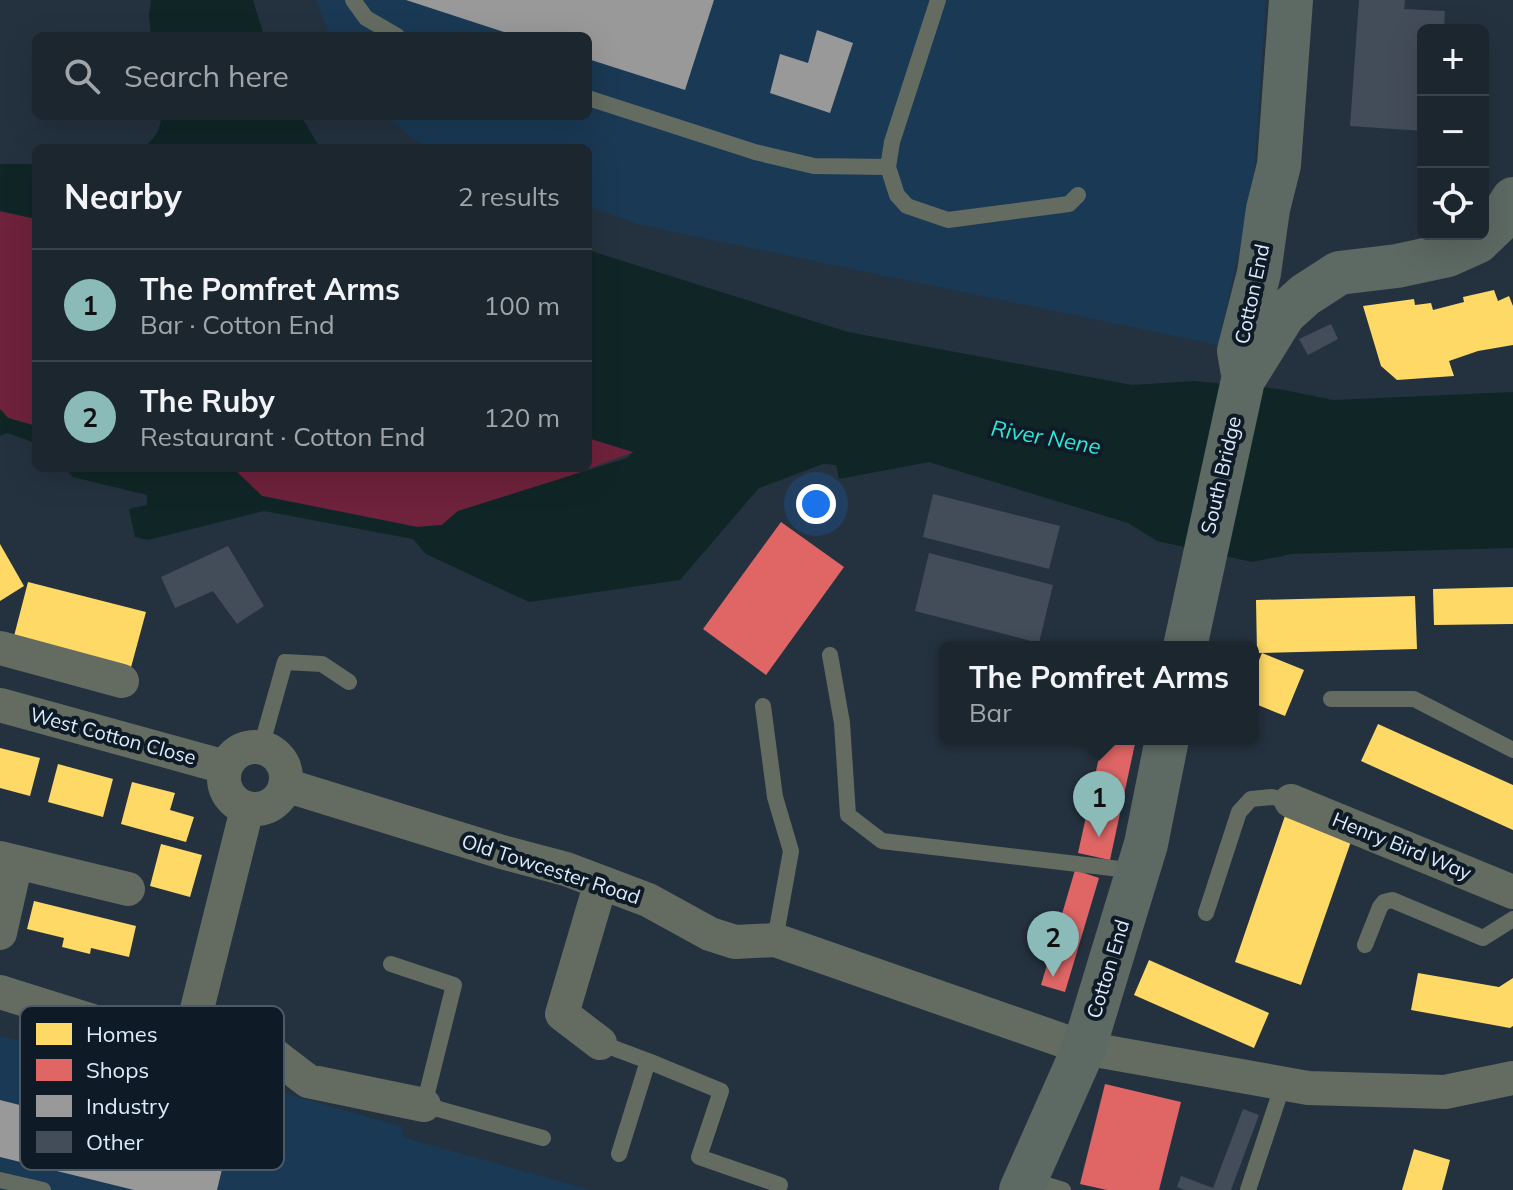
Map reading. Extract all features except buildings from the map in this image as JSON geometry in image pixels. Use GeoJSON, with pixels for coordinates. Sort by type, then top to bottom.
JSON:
{"type":"FeatureCollection","features":[{"type":"Feature","properties":{"kind":"highway","name":"Cotton End"},"geometry":{"type":"LineString","coordinates":[[1243,380],[1239,351],[1259,273],[1268,209],[1279,165],[1291,0]]}},
{"type":"Feature","properties":{"kind":"highway"},"geometry":{"type":"LineString","coordinates":[[1268,209],[1281,251],[1293,263],[1339,273],[1397,266],[1448,255],[1477,242],[1500,220],[1513,199]]}},
{"type":"Feature","properties":{"kind":"highway"},"geometry":{"type":"LineString","coordinates":[[1243,380],[1284,314],[1305,295],[1339,273]]}},
{"type":"Feature","properties":{"kind":"highway","name":"South Bridge"},"geometry":{"type":"LineString","coordinates":[[1186,641],[1243,380]]}},
{"type":"Feature","properties":{"kind":"highway","name":"Cotton End"},"geometry":{"type":"LineString","coordinates":[[1037,1186],[1084,1048],[1146,844],[1166,745]]}},
{"type":"Feature","properties":{"kind":"street"},"geometry":{"type":"LineString","coordinates":[[0,648],[122,681]]}},
{"type":"Feature","properties":{"kind":"street","name":"West Cotton Close"},"geometry":{"type":"LineString","coordinates":[[0,705],[225,767]]}},
{"type":"Feature","properties":{"kind":"street"},"geometry":{"type":"LineString","coordinates":[[261,747],[273,752],[280,760],[285,785],[273,804],[247,809],[229,797],[224,784],[225,767],[237,752],[261,747]]}},
{"type":"Feature","properties":{"kind":"street","name":"Old Towcester Road"},"geometry":{"type":"LineString","coordinates":[[285,785],[566,869],[648,900],[710,934],[735,942],[775,940],[1084,1048],[1308,1088],[1445,1092],[1513,1078]]}},
{"type":"Feature","properties":{"kind":"street","name":"Henry Bird Way"},"geometry":{"type":"LineString","coordinates":[[1291,801],[1513,892]]}},
{"type":"Feature","properties":{"kind":"street"},"geometry":{"type":"LineString","coordinates":[[198,1006],[247,809]]}},
{"type":"Feature","properties":{"kind":"street"},"geometry":{"type":"LineString","coordinates":[[0,933],[8,860],[128,889]]}},
{"type":"Feature","properties":{"kind":"street"},"geometry":{"type":"LineString","coordinates":[[600,1043],[562,1014],[601,882]]}},
{"type":"Feature","properties":{"kind":"street"},"geometry":{"type":"LineString","coordinates":[[0,992],[45,1006]]}},
{"type":"Feature","properties":{"kind":"street"},"geometry":{"type":"LineString","coordinates":[[284,1063],[308,1081],[424,1105]]}},
{"type":"Feature","properties":{"kind":"lane"},"geometry":{"type":"LineString","coordinates":[[353,0],[366,18],[390,32]]}},
{"type":"Feature","properties":{"kind":"lane"},"geometry":{"type":"LineString","coordinates":[[938,0],[892,142],[888,167],[897,195],[907,206],[948,220],[1069,204],[1078,195]]}},
{"type":"Feature","properties":{"kind":"lane"},"geometry":{"type":"LineString","coordinates":[[592,99],[755,152],[814,166],[888,167]]}},
{"type":"Feature","properties":{"kind":"lane"},"geometry":{"type":"LineString","coordinates":[[830,655],[842,723],[848,815],[882,841],[1138,871]]}},
{"type":"Feature","properties":{"kind":"lane"},"geometry":{"type":"LineString","coordinates":[[261,747],[285,662],[322,664],[349,682]]}},
{"type":"Feature","properties":{"kind":"lane"},"geometry":{"type":"LineString","coordinates":[[1331,699],[1414,699],[1513,750]]}},
{"type":"Feature","properties":{"kind":"lane"},"geometry":{"type":"LineString","coordinates":[[763,706],[775,797],[791,851],[775,940]]}},
{"type":"Feature","properties":{"kind":"lane"},"geometry":{"type":"LineString","coordinates":[[1206,913],[1239,812],[1251,799],[1272,797],[1291,801]]}},
{"type":"Feature","properties":{"kind":"lane"},"geometry":{"type":"LineString","coordinates":[[1365,945],[1380,907],[1392,900],[1483,938],[1513,919]]}},
{"type":"Feature","properties":{"kind":"lane"},"geometry":{"type":"LineString","coordinates":[[391,964],[454,985],[424,1105],[543,1138]]}},
{"type":"Feature","properties":{"kind":"lane"},"geometry":{"type":"LineString","coordinates":[[600,1043],[721,1091],[699,1157],[780,1185]]}},
{"type":"Feature","properties":{"kind":"lane"},"geometry":{"type":"LineString","coordinates":[[619,1154],[648,1061]]}},
{"type":"Feature","properties":{"kind":"lane"},"geometry":{"type":"LineString","coordinates":[[1248,1190],[1283,1084]]}},
{"type":"Feature","properties":{"kind":"lane"},"geometry":{"type":"LineString","coordinates":[[0,1180],[43,1190]]}},
{"type":"Feature","properties":{"kind":"shaded area"},"geometry":{"type":"Polygon","coordinates":[[[317,0],[1266,0],[1253,189],[1218,345],[640,225],[592,207],[592,144],[424,144],[413,140],[392,120],[592,120],[592,32],[328,32],[317,0]]]}},
{"type":"Feature","properties":{"kind":"shaded area"},"geometry":{"type":"Polygon","coordinates":[[[0,211],[32,218],[32,425],[8,418],[0,409],[0,211]]]}},
{"type":"Feature","properties":{"kind":"shaded area"},"geometry":{"type":"Polygon","coordinates":[[[592,439],[634,452],[592,468],[592,439]]]}},
{"type":"Feature","properties":{"kind":"shaded area"},"geometry":{"type":"Polygon","coordinates":[[[237,472],[580,472],[458,511],[442,525],[417,527],[262,496],[237,472]]]}},
{"type":"Feature","properties":{"kind":"shaded area"},"geometry":{"type":"Polygon","coordinates":[[[0,1036],[20,1041],[20,1170],[284,1170],[284,1093],[403,1127],[402,1137],[591,1190],[0,1190],[0,1036]]]}},
{"type":"Feature","properties":{"kind":"water"},"geometry":{"type":"Polygon","coordinates":[[[151,0],[253,0],[263,32],[151,32],[151,0]]]}},
{"type":"Feature","properties":{"kind":"water"},"geometry":{"type":"Polygon","coordinates":[[[161,120],[303,120],[318,144],[148,144],[161,120]]]}},
{"type":"Feature","properties":{"kind":"water"},"geometry":{"type":"Polygon","coordinates":[[[0,164],[32,164],[32,218],[0,211],[0,164]]]}},
{"type":"Feature","properties":{"kind":"water","name":"River Nene"},"geometry":{"type":"Polygon","coordinates":[[[592,251],[848,332],[1132,385],[1194,381],[1279,389],[1333,400],[1513,392],[1513,548],[1292,554],[1252,562],[1157,541],[1128,523],[929,462],[839,479],[836,465],[823,464],[759,488],[680,580],[529,602],[426,554],[413,539],[264,511],[148,540],[135,537],[129,509],[147,505],[147,495],[73,477],[69,472],[237,472],[262,496],[417,527],[442,525],[458,511],[582,472],[592,472],[592,469],[627,458],[633,452],[592,439],[592,251]]]}},
{"type":"Feature","properties":{"kind":"water"},"geometry":{"type":"Polygon","coordinates":[[[0,409],[8,418],[32,425],[32,442],[7,433],[0,436],[0,409]]]}},
{"type":"Feature","properties":{"kind":"place","name":"The Pomfret Arms"},"geometry":{"type":"Point","coordinates":[1099,837]}},
{"type":"Feature","properties":{"kind":"place","name":"The Ruby"},"geometry":{"type":"Point","coordinates":[1053,977]}}]}
